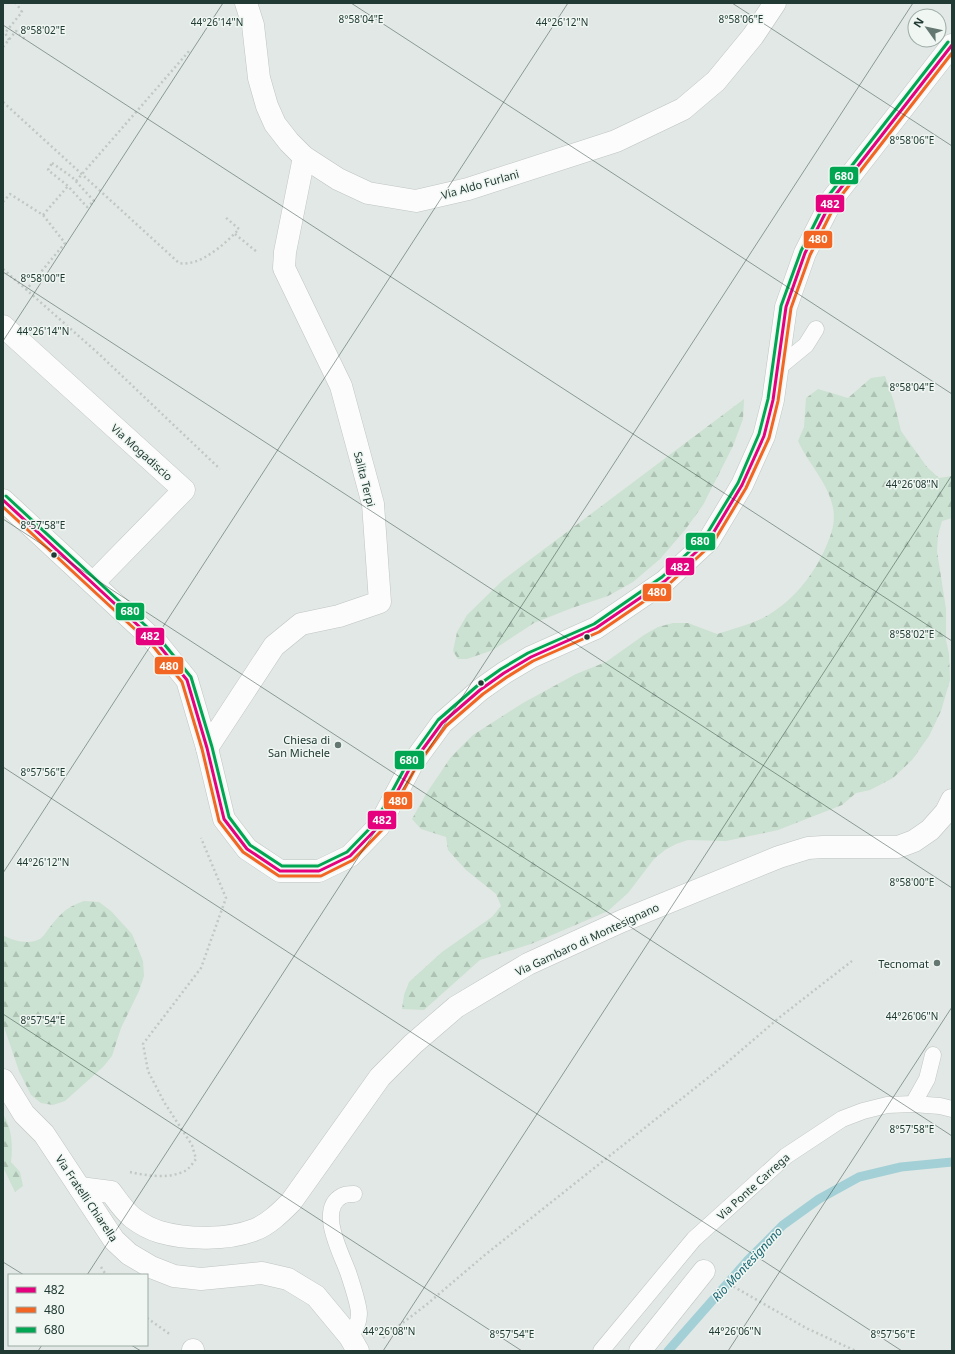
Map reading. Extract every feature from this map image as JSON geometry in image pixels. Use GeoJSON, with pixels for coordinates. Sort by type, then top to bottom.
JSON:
{"type":"FeatureCollection","features":[{"type":"Feature","properties":{"kind":"street","name":"Via Aldo Furlani"},"geometry":{"type":"LineString","coordinates":[[246,3],[253,25],[259,78],[266,106],[276,124],[289,142],[304,157],[338,179],[368,192],[416,201],[468,189],[616,141],[683,109],[716,82],[753,36],[775,3]]}},
{"type":"Feature","properties":{"kind":"street"},"geometry":{"type":"LineString","coordinates":[[3,500],[157,642],[187,680],[207,748],[224,819],[247,849],[280,871],[319,871],[350,856],[379,826],[412,764],[442,723],[474,695],[504,672],[531,657],[596,628],[665,581],[709,540],[742,485],[764,436],[773,400],[786,307],[805,253],[833,198],[952,45]]}},
{"type":"Feature","properties":{"kind":"street","name":"Salita Terpi"},"geometry":{"type":"LineString","coordinates":[[207,748],[274,646],[301,624],[339,616],[380,602],[373,504],[341,386],[284,268],[285,252],[304,157]]}},
{"type":"Feature","properties":{"kind":"street","name":"Via Mogadiscio"},"geometry":{"type":"LineString","coordinates":[[3,326],[184,490],[93,583]]}},
{"type":"Feature","properties":{"kind":"street","name":"Via Gambaro di Montesignano"},"geometry":{"type":"LineString","coordinates":[[80,1188],[110,1192],[131,1217],[159,1232],[192,1238],[232,1236],[256,1230],[274,1218],[291,1202],[380,1077],[413,1044],[456,1007],[528,964],[622,921],[779,857],[808,848],[898,848],[914,841],[930,830],[946,812],[952,800]]}},
{"type":"Feature","properties":{"kind":"street","name":"Via Fratelli Chiarella"},"geometry":{"type":"LineString","coordinates":[[3,1080],[24,1114],[44,1134],[114,1240],[129,1254],[152,1267],[174,1276],[201,1279],[262,1273],[288,1279],[316,1296],[354,1344]]}},
{"type":"Feature","properties":{"kind":"street"},"geometry":{"type":"LineString","coordinates":[[640,1351],[704,1271]]}},
{"type":"Feature","properties":{"kind":"lane"},"geometry":{"type":"LineString","coordinates":[[778,368],[806,345],[816,329]]}},
{"type":"Feature","properties":{"kind":"lane"},"geometry":{"type":"LineString","coordinates":[[913,1104],[928,1079],[933,1055]]}},
{"type":"Feature","properties":{"kind":"lane","name":"Via Ponte Carrega"},"geometry":{"type":"LineString","coordinates":[[601,1351],[694,1239],[786,1156],[842,1119],[863,1111],[887,1105],[913,1104],[940,1106],[952,1109]]}},
{"type":"Feature","properties":{"kind":"lane"},"geometry":{"type":"LineString","coordinates":[[354,1194],[343,1195],[336,1201],[331,1208],[330,1217],[332,1227],[349,1274],[359,1314],[354,1344]]}},
{"type":"Feature","properties":{"kind":"path"},"geometry":{"type":"LineString","coordinates":[[9,40],[5,34],[22,12],[16,3]]}},
{"type":"Feature","properties":{"kind":"path"},"geometry":{"type":"LineString","coordinates":[[3,47],[16,30],[25,39]]}},
{"type":"Feature","properties":{"kind":"path"},"geometry":{"type":"LineString","coordinates":[[76,181],[190,50]]}},
{"type":"Feature","properties":{"kind":"path"},"geometry":{"type":"LineString","coordinates":[[3,102],[178,263],[186,264],[206,256],[223,245],[235,234],[239,229],[224,216]]}},
{"type":"Feature","properties":{"kind":"path"},"geometry":{"type":"LineString","coordinates":[[52,163],[76,181],[94,201],[87,207],[68,186],[48,170],[52,163]]}},
{"type":"Feature","properties":{"kind":"path"},"geometry":{"type":"LineString","coordinates":[[43,215],[68,186]]}},
{"type":"Feature","properties":{"kind":"path"},"geometry":{"type":"LineString","coordinates":[[3,202],[10,194],[43,215],[65,242],[26,290]]}},
{"type":"Feature","properties":{"kind":"path"},"geometry":{"type":"LineString","coordinates":[[3,269],[99,354],[220,468]]}},
{"type":"Feature","properties":{"kind":"path"},"geometry":{"type":"LineString","coordinates":[[127,1171],[150,1176],[168,1175],[186,1171],[196,1159],[192,1145],[164,1102],[148,1071],[143,1044],[201,968],[226,898],[199,833],[224,819]]}},
{"type":"Feature","properties":{"kind":"path"},"geometry":{"type":"LineString","coordinates":[[380,1340],[426,1305],[486,1254],[724,1066],[780,1017],[852,961]]}},
{"type":"Feature","properties":{"kind":"path"},"geometry":{"type":"LineString","coordinates":[[97,1262],[105,1274]]}},
{"type":"Feature","properties":{"kind":"path"},"geometry":{"type":"LineString","coordinates":[[738,1290],[806,1328],[856,1351]]}},
{"type":"Feature","properties":{"kind":"green space"},"geometry":{"type":"Polygon","coordinates":[[[885,376],[894,402],[901,431],[927,467],[939,478],[952,476],[952,518],[942,521],[938,535],[937,551],[946,609],[946,640],[949,654],[950,680],[941,711],[929,736],[912,760],[893,778],[870,790],[856,793],[842,805],[778,830],[726,841],[688,840],[676,844],[665,850],[654,859],[628,893],[608,911],[531,944],[480,960],[424,1010],[402,1009],[404,995],[409,982],[442,952],[492,917],[501,906],[496,894],[466,870],[448,850],[446,837],[421,829],[412,819],[426,794],[451,757],[473,735],[523,703],[576,674],[606,662],[658,627],[673,623],[688,623],[717,634],[763,618],[783,605],[800,589],[820,560],[831,534],[834,519],[831,499],[827,490],[798,441],[804,427],[806,398],[818,389],[848,398],[871,378],[885,376]]]}},
{"type":"Feature","properties":{"kind":"green space"},"geometry":{"type":"Polygon","coordinates":[[[744,399],[743,419],[733,446],[703,505],[685,530],[660,559],[633,582],[608,596],[534,623],[493,650],[467,659],[458,659],[453,651],[457,632],[467,615],[503,580],[744,399]]]}},
{"type":"Feature","properties":{"kind":"green space"},"geometry":{"type":"Polygon","coordinates":[[[84,901],[99,902],[111,911],[132,934],[143,961],[144,976],[139,991],[121,1028],[112,1056],[103,1067],[65,1101],[53,1105],[41,1103],[31,1095],[19,1071],[3,1024],[3,935],[21,942],[36,941],[44,935],[65,911],[84,901]]]}},
{"type":"Feature","properties":{"kind":"green space"},"geometry":{"type":"Polygon","coordinates":[[[3,1114],[11,1137],[11,1162],[20,1172],[23,1186],[15,1192],[3,1167],[3,1114]]]}},
{"type":"Feature","properties":{"kind":"waterway","name":"Rio Montesignano"},"geometry":{"type":"LineString","coordinates":[[668,1351],[748,1260],[783,1225],[819,1199],[859,1177],[901,1167],[952,1162]]}},
{"type":"Feature","properties":{"kind":"transit line","name":"680"},"geometry":{"type":"LineString","coordinates":[[6,496],[160,639],[191,677],[212,747],[229,817],[250,845],[282,866],[318,866],[347,852],[375,823],[408,762],[438,720],[477,686],[501,669],[528,653],[594,624],[662,577],[705,537],[738,483],[759,434],[768,399],[781,306],[801,251],[829,195],[948,42]]}},
{"type":"Feature","properties":{"kind":"transit line","name":"482"},"geometry":{"type":"LineString","coordinates":[[3,500],[157,643],[187,680],[207,748],[224,819],[247,849],[280,871],[319,871],[350,856],[379,826],[412,764],[442,723],[480,690],[504,673],[531,657],[596,628],[665,581],[709,540],[742,485],[764,436],[773,400],[786,307],[805,253],[833,198],[952,45]]}},
{"type":"Feature","properties":{"kind":"transit line","name":"480"},"geometry":{"type":"LineString","coordinates":[[3,507],[153,646],[182,682],[202,749],[219,821],[243,852],[279,876],[321,876],[353,860],[383,829],[416,767],[446,726],[483,694],[533,661],[599,632],[668,585],[713,543],[746,488],[769,438],[778,401],[791,308],[810,255],[837,201],[952,53]]}},
{"type":"Feature","properties":{"kind":"place","name":"Chiesa di San Michele"},"geometry":{"type":"Point","coordinates":[338,745]}},
{"type":"Feature","properties":{"kind":"place","name":"Tecnomat"},"geometry":{"type":"Point","coordinates":[937,963]}}]}
